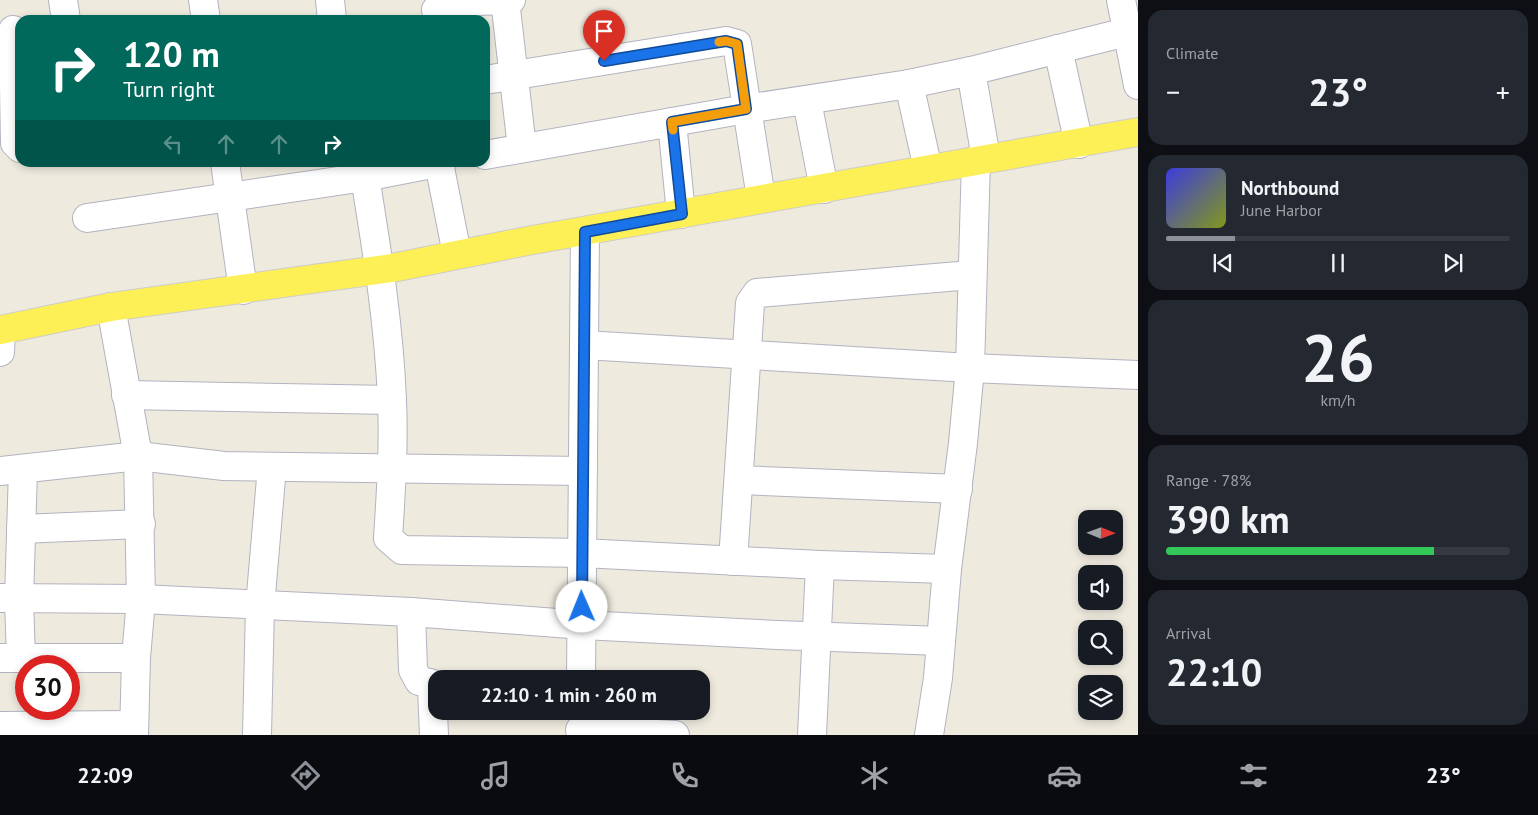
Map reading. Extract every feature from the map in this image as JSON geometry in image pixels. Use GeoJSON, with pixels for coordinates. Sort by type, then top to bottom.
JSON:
{"type":"FeatureCollection","features":[{"type":"Feature","properties":{"kind":"main road"},"geometry":{"type":"LineString","coordinates":[[0,337],[111,307],[243,290],[380,269],[761,198],[824,189],[1138,132]]}},
{"type":"Feature","properties":{"kind":"street"},"geometry":{"type":"LineString","coordinates":[[63,0],[65,15]]}},
{"type":"Feature","properties":{"kind":"street"},"geometry":{"type":"LineString","coordinates":[[330,0],[332,15]]}},
{"type":"Feature","properties":{"kind":"street"},"geometry":{"type":"LineString","coordinates":[[505,0],[522,148]]}},
{"type":"Feature","properties":{"kind":"street"},"geometry":{"type":"LineString","coordinates":[[437,15],[436,10],[443,2],[510,0]]}},
{"type":"Feature","properties":{"kind":"street"},"geometry":{"type":"LineString","coordinates":[[1121,0],[1132,29],[1138,84]]}},
{"type":"Feature","properties":{"kind":"street"},"geometry":{"type":"LineString","coordinates":[[490,154],[746,109],[909,84],[971,71],[1132,29]]}},
{"type":"Feature","properties":{"kind":"street"},"geometry":{"type":"LineString","coordinates":[[11,30],[7,99],[15,143]]}},
{"type":"Feature","properties":{"kind":"street"},"geometry":{"type":"LineString","coordinates":[[490,79],[726,41],[737,44],[761,198]]}},
{"type":"Feature","properties":{"kind":"street"},"geometry":{"type":"LineString","coordinates":[[1058,49],[1079,144]]}},
{"type":"Feature","properties":{"kind":"street"},"geometry":{"type":"LineString","coordinates":[[929,735],[958,489],[970,368],[971,275],[981,159],[971,71]]}},
{"type":"Feature","properties":{"kind":"street"},"geometry":{"type":"LineString","coordinates":[[909,84],[928,170]]}},
{"type":"Feature","properties":{"kind":"street"},"geometry":{"type":"LineString","coordinates":[[807,101],[824,189]]}},
{"type":"Feature","properties":{"kind":"street"},"geometry":{"type":"LineString","coordinates":[[672,122],[682,214]]}},
{"type":"Feature","properties":{"kind":"street"},"geometry":{"type":"LineString","coordinates":[[226,167],[243,290]]}},
{"type":"Feature","properties":{"kind":"street"},"geometry":{"type":"LineString","coordinates":[[87,218],[229,197],[356,172],[403,167]]}},
{"type":"Feature","properties":{"kind":"street"},"geometry":{"type":"LineString","coordinates":[[442,167],[457,254]]}},
{"type":"Feature","properties":{"kind":"street"},"geometry":{"type":"LineString","coordinates":[[356,172],[380,269],[392,400],[392,469],[388,538],[402,550],[582,553],[820,565],[948,569]]}},
{"type":"Feature","properties":{"kind":"street"},"geometry":{"type":"LineString","coordinates":[[581,670],[585,232]]}},
{"type":"Feature","properties":{"kind":"street"},"geometry":{"type":"LineString","coordinates":[[733,561],[750,303],[757,293],[971,275]]}},
{"type":"Feature","properties":{"kind":"street"},"geometry":{"type":"LineString","coordinates":[[0,726],[134,730],[136,658],[141,599],[141,524],[138,456],[111,307]]}},
{"type":"Feature","properties":{"kind":"street"},"geometry":{"type":"LineString","coordinates":[[584,345],[970,368],[1138,375]]}},
{"type":"Feature","properties":{"kind":"street"},"geometry":{"type":"LineString","coordinates":[[126,395],[392,400]]}},
{"type":"Feature","properties":{"kind":"street"},"geometry":{"type":"LineString","coordinates":[[136,658],[10,658],[10,599],[22,529],[12,470],[138,456],[224,466],[583,471]]}},
{"type":"Feature","properties":{"kind":"street"},"geometry":{"type":"LineString","coordinates":[[257,735],[260,606],[272,467]]}},
{"type":"Feature","properties":{"kind":"street"},"geometry":{"type":"LineString","coordinates":[[739,480],[958,489]]}},
{"type":"Feature","properties":{"kind":"street"},"geometry":{"type":"LineString","coordinates":[[22,529],[141,524]]}},
{"type":"Feature","properties":{"kind":"street"},"geometry":{"type":"LineString","coordinates":[[812,735],[820,565]]}},
{"type":"Feature","properties":{"kind":"street"},"geometry":{"type":"LineString","coordinates":[[10,599],[141,599],[411,612],[583,625],[941,641]]}},
{"type":"Feature","properties":{"kind":"street"},"geometry":{"type":"LineString","coordinates":[[411,612],[413,670],[419,681],[430,684],[432,689],[434,735]]}},
{"type":"Feature","properties":{"kind":"street"},"geometry":{"type":"LineString","coordinates":[[580,725],[675,735]]}},
{"type":"Feature","properties":{"kind":"slow traffic"},"geometry":{"type":"LineString","coordinates":[[673,130],[672,122],[746,109],[737,44],[726,41],[719,42]]}},
{"type":"Feature","properties":{"kind":"route"},"geometry":{"type":"LineString","coordinates":[[582,607],[585,232],[682,214],[672,122],[746,109],[737,44],[726,41],[604,61]]}}]}
